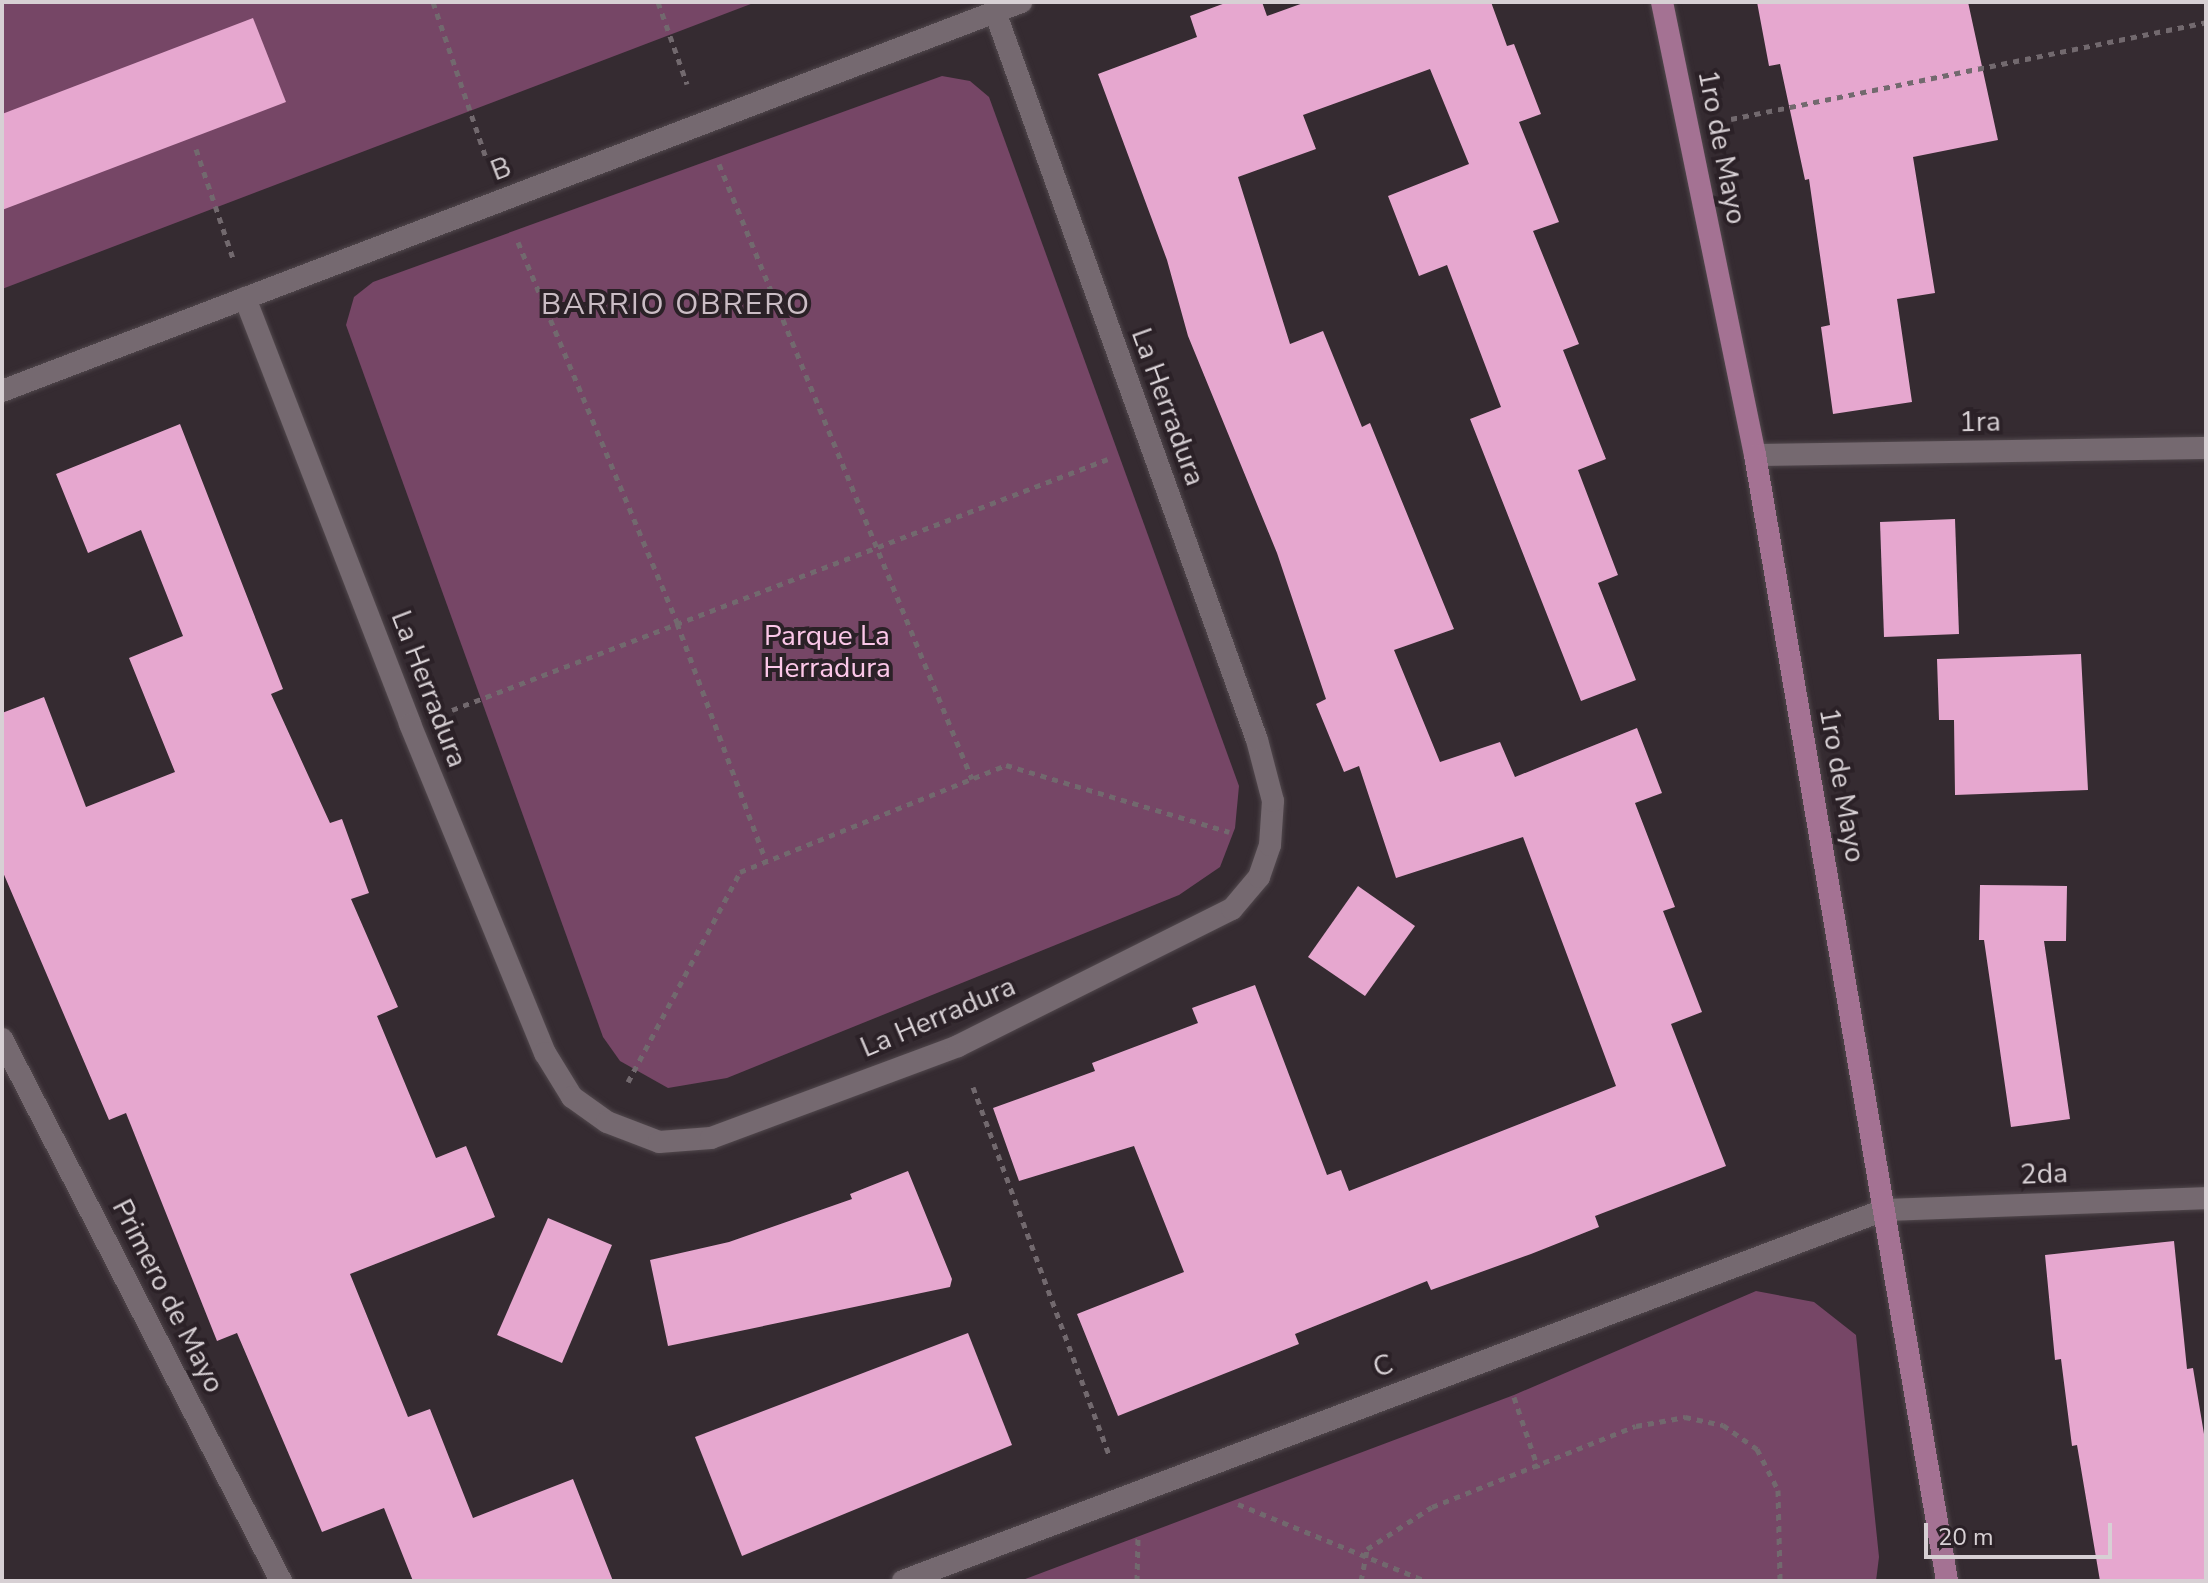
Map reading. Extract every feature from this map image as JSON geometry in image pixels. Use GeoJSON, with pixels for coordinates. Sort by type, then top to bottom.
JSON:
{"type":"FeatureCollection","features":[{"type":"Feature","properties":{"kind":"main road","name":"1ro de Mayo"},"geometry":{"type":"LineString","coordinates":[[1662,2],[1755,455],[1947,1581]]}},
{"type":"Feature","properties":{"kind":"street","name":"B"},"geometry":{"type":"LineString","coordinates":[[2,391],[1021,2]]}},
{"type":"Feature","properties":{"kind":"street","name":"La Herradura"},"geometry":{"type":"LineString","coordinates":[[245,298],[410,724],[545,1053],[572,1097],[607,1122],[659,1142],[711,1138],[958,1046],[1232,909],[1259,877],[1270,845],[1273,801],[1257,740],[995,12]]}},
{"type":"Feature","properties":{"kind":"street","name":"1ra"},"geometry":{"type":"LineString","coordinates":[[1755,455],[2206,448]]}},
{"type":"Feature","properties":{"kind":"street","name":"Primero de Mayo"},"geometry":{"type":"LineString","coordinates":[[2,1039],[281,1581]]}},
{"type":"Feature","properties":{"kind":"street","name":"2da"},"geometry":{"type":"LineString","coordinates":[[1884,1210],[2206,1198]]}},
{"type":"Feature","properties":{"kind":"street","name":"C"},"geometry":{"type":"LineString","coordinates":[[903,1581],[1123,1495],[1884,1210]]}},
{"type":"Feature","properties":{"kind":"path"},"geometry":{"type":"LineString","coordinates":[[433,2],[501,201],[677,623],[766,861]]}},
{"type":"Feature","properties":{"kind":"path"},"geometry":{"type":"LineString","coordinates":[[658,2],[702,124],[879,545],[972,779]]}},
{"type":"Feature","properties":{"kind":"path"},"geometry":{"type":"LineString","coordinates":[[1687,128],[2206,22]]}},
{"type":"Feature","properties":{"kind":"path"},"geometry":{"type":"LineString","coordinates":[[196,149],[245,298]]}},
{"type":"Feature","properties":{"kind":"path"},"geometry":{"type":"LineString","coordinates":[[410,724],[1148,441]]}},
{"type":"Feature","properties":{"kind":"path"},"geometry":{"type":"LineString","coordinates":[[607,1122],[740,872],[766,861],[1006,765],[1270,845]]}},
{"type":"Feature","properties":{"kind":"path"},"geometry":{"type":"LineString","coordinates":[[958,1046],[1138,1535],[1137,1581]]}},
{"type":"Feature","properties":{"kind":"path"},"geometry":{"type":"LineString","coordinates":[[1499,1355],[1538,1468]]}},
{"type":"Feature","properties":{"kind":"path"},"geometry":{"type":"LineString","coordinates":[[1361,1581],[1364,1555],[1383,1534],[1432,1507],[1538,1468],[1636,1426],[1685,1417],[1723,1425],[1757,1449],[1778,1490],[1780,1581]]}},
{"type":"Feature","properties":{"kind":"path"},"geometry":{"type":"LineString","coordinates":[[1182,1473],[1232,1501],[1426,1581]]}},
{"type":"Feature","properties":{"kind":"green space"},"geometry":{"type":"Polygon","coordinates":[[[2,2],[756,2],[2,289],[2,2]]]}},
{"type":"Feature","properties":{"kind":"green space","name":"Parque La Herradura"},"geometry":{"type":"Polygon","coordinates":[[[942,76],[970,81],[989,97],[1239,786],[1235,828],[1220,867],[1179,895],[727,1078],[668,1088],[620,1061],[603,1037],[346,325],[354,297],[373,282],[942,76]]]}},
{"type":"Feature","properties":{"kind":"green space"},"geometry":{"type":"Polygon","coordinates":[[[1756,1291],[1814,1302],[1856,1335],[1879,1557],[1876,1581],[1020,1581],[1514,1395],[1756,1291]]]}},
{"type":"Feature","properties":{"kind":"building"},"geometry":{"type":"Polygon","coordinates":[[[1228,2],[1262,2],[1267,16],[1306,2],[1491,2],[1507,46],[1514,44],[1541,114],[1519,122],[1559,222],[1533,231],[1579,344],[1563,350],[1606,459],[1578,470],[1618,575],[1598,583],[1636,680],[1581,701],[1470,419],[1501,407],[1447,265],[1419,276],[1388,196],[1469,164],[1430,69],[1303,115],[1316,149],[1238,177],[1290,344],[1323,331],[1362,427],[1370,423],[1454,629],[1394,650],[1440,762],[1500,742],[1515,777],[1637,728],[1662,793],[1635,803],[1675,907],[1663,911],[1702,1012],[1671,1024],[1726,1166],[1595,1216],[1599,1227],[1531,1254],[1431,1290],[1427,1281],[1295,1334],[1299,1344],[1118,1416],[1077,1314],[1184,1272],[1134,1146],[1019,1181],[993,1108],[1095,1071],[1092,1063],[1198,1023],[1192,1008],[1255,985],[1327,1175],[1341,1170],[1349,1191],[1616,1086],[1523,837],[1396,878],[1359,766],[1344,772],[1316,704],[1326,699],[1277,553],[1188,336],[1167,260],[1098,74],[1197,37],[1190,16],[1228,2]]]}},
{"type":"Feature","properties":{"kind":"building"},"geometry":{"type":"Polygon","coordinates":[[[1757,2],[1968,2],[1998,140],[1913,157],[1935,293],[1897,299],[1912,402],[1833,414],[1821,327],[1830,325],[1809,179],[1805,180],[1780,64],[1769,66],[1757,2]]]}},
{"type":"Feature","properties":{"kind":"building"},"geometry":{"type":"Polygon","coordinates":[[[253,18],[286,102],[2,210],[2,114],[253,18]]]}},
{"type":"Feature","properties":{"kind":"building"},"geometry":{"type":"Polygon","coordinates":[[[180,424],[283,689],[271,694],[330,823],[342,819],[369,893],[351,899],[398,1007],[377,1016],[436,1158],[466,1146],[495,1217],[350,1274],[408,1417],[430,1409],[473,1518],[573,1479],[613,1581],[413,1581],[384,1508],[322,1532],[237,1333],[217,1341],[126,1113],[109,1120],[2,870],[2,713],[44,697],[86,807],[175,772],[129,658],[183,636],[141,530],[88,553],[56,474],[180,424]]]}},
{"type":"Feature","properties":{"kind":"building"},"geometry":{"type":"Polygon","coordinates":[[[1955,519],[1959,634],[1884,637],[1880,522],[1955,519]]]}},
{"type":"Feature","properties":{"kind":"building"},"geometry":{"type":"Polygon","coordinates":[[[2081,654],[2088,790],[1955,795],[1954,720],[1939,720],[1937,659],[2081,654]]]}},
{"type":"Feature","properties":{"kind":"building"},"geometry":{"type":"Polygon","coordinates":[[[1980,885],[2067,886],[2066,941],[2044,941],[2070,1119],[2011,1127],[1984,940],[1979,940],[1980,885]]]}},
{"type":"Feature","properties":{"kind":"building"},"geometry":{"type":"Polygon","coordinates":[[[1358,886],[1415,926],[1365,996],[1308,957],[1358,886]]]}},
{"type":"Feature","properties":{"kind":"building"},"geometry":{"type":"Polygon","coordinates":[[[908,1171],[952,1279],[950,1287],[668,1346],[650,1260],[729,1242],[852,1199],[850,1194],[908,1171]]]}},
{"type":"Feature","properties":{"kind":"building"},"geometry":{"type":"Polygon","coordinates":[[[548,1218],[612,1245],[562,1363],[497,1335],[548,1218]]]}},
{"type":"Feature","properties":{"kind":"building"},"geometry":{"type":"Polygon","coordinates":[[[2174,1241],[2187,1369],[2193,1368],[2206,1446],[2206,1581],[2100,1581],[2077,1445],[2072,1446],[2061,1359],[2055,1360],[2045,1255],[2174,1241]]]}},
{"type":"Feature","properties":{"kind":"building"},"geometry":{"type":"Polygon","coordinates":[[[968,1333],[1012,1445],[742,1556],[695,1437],[968,1333]]]}},
{"type":"Feature","properties":{"kind":"district","name":"BARRIO OBRERO"},"geometry":{"type":"Point","coordinates":[676,305]}}]}
